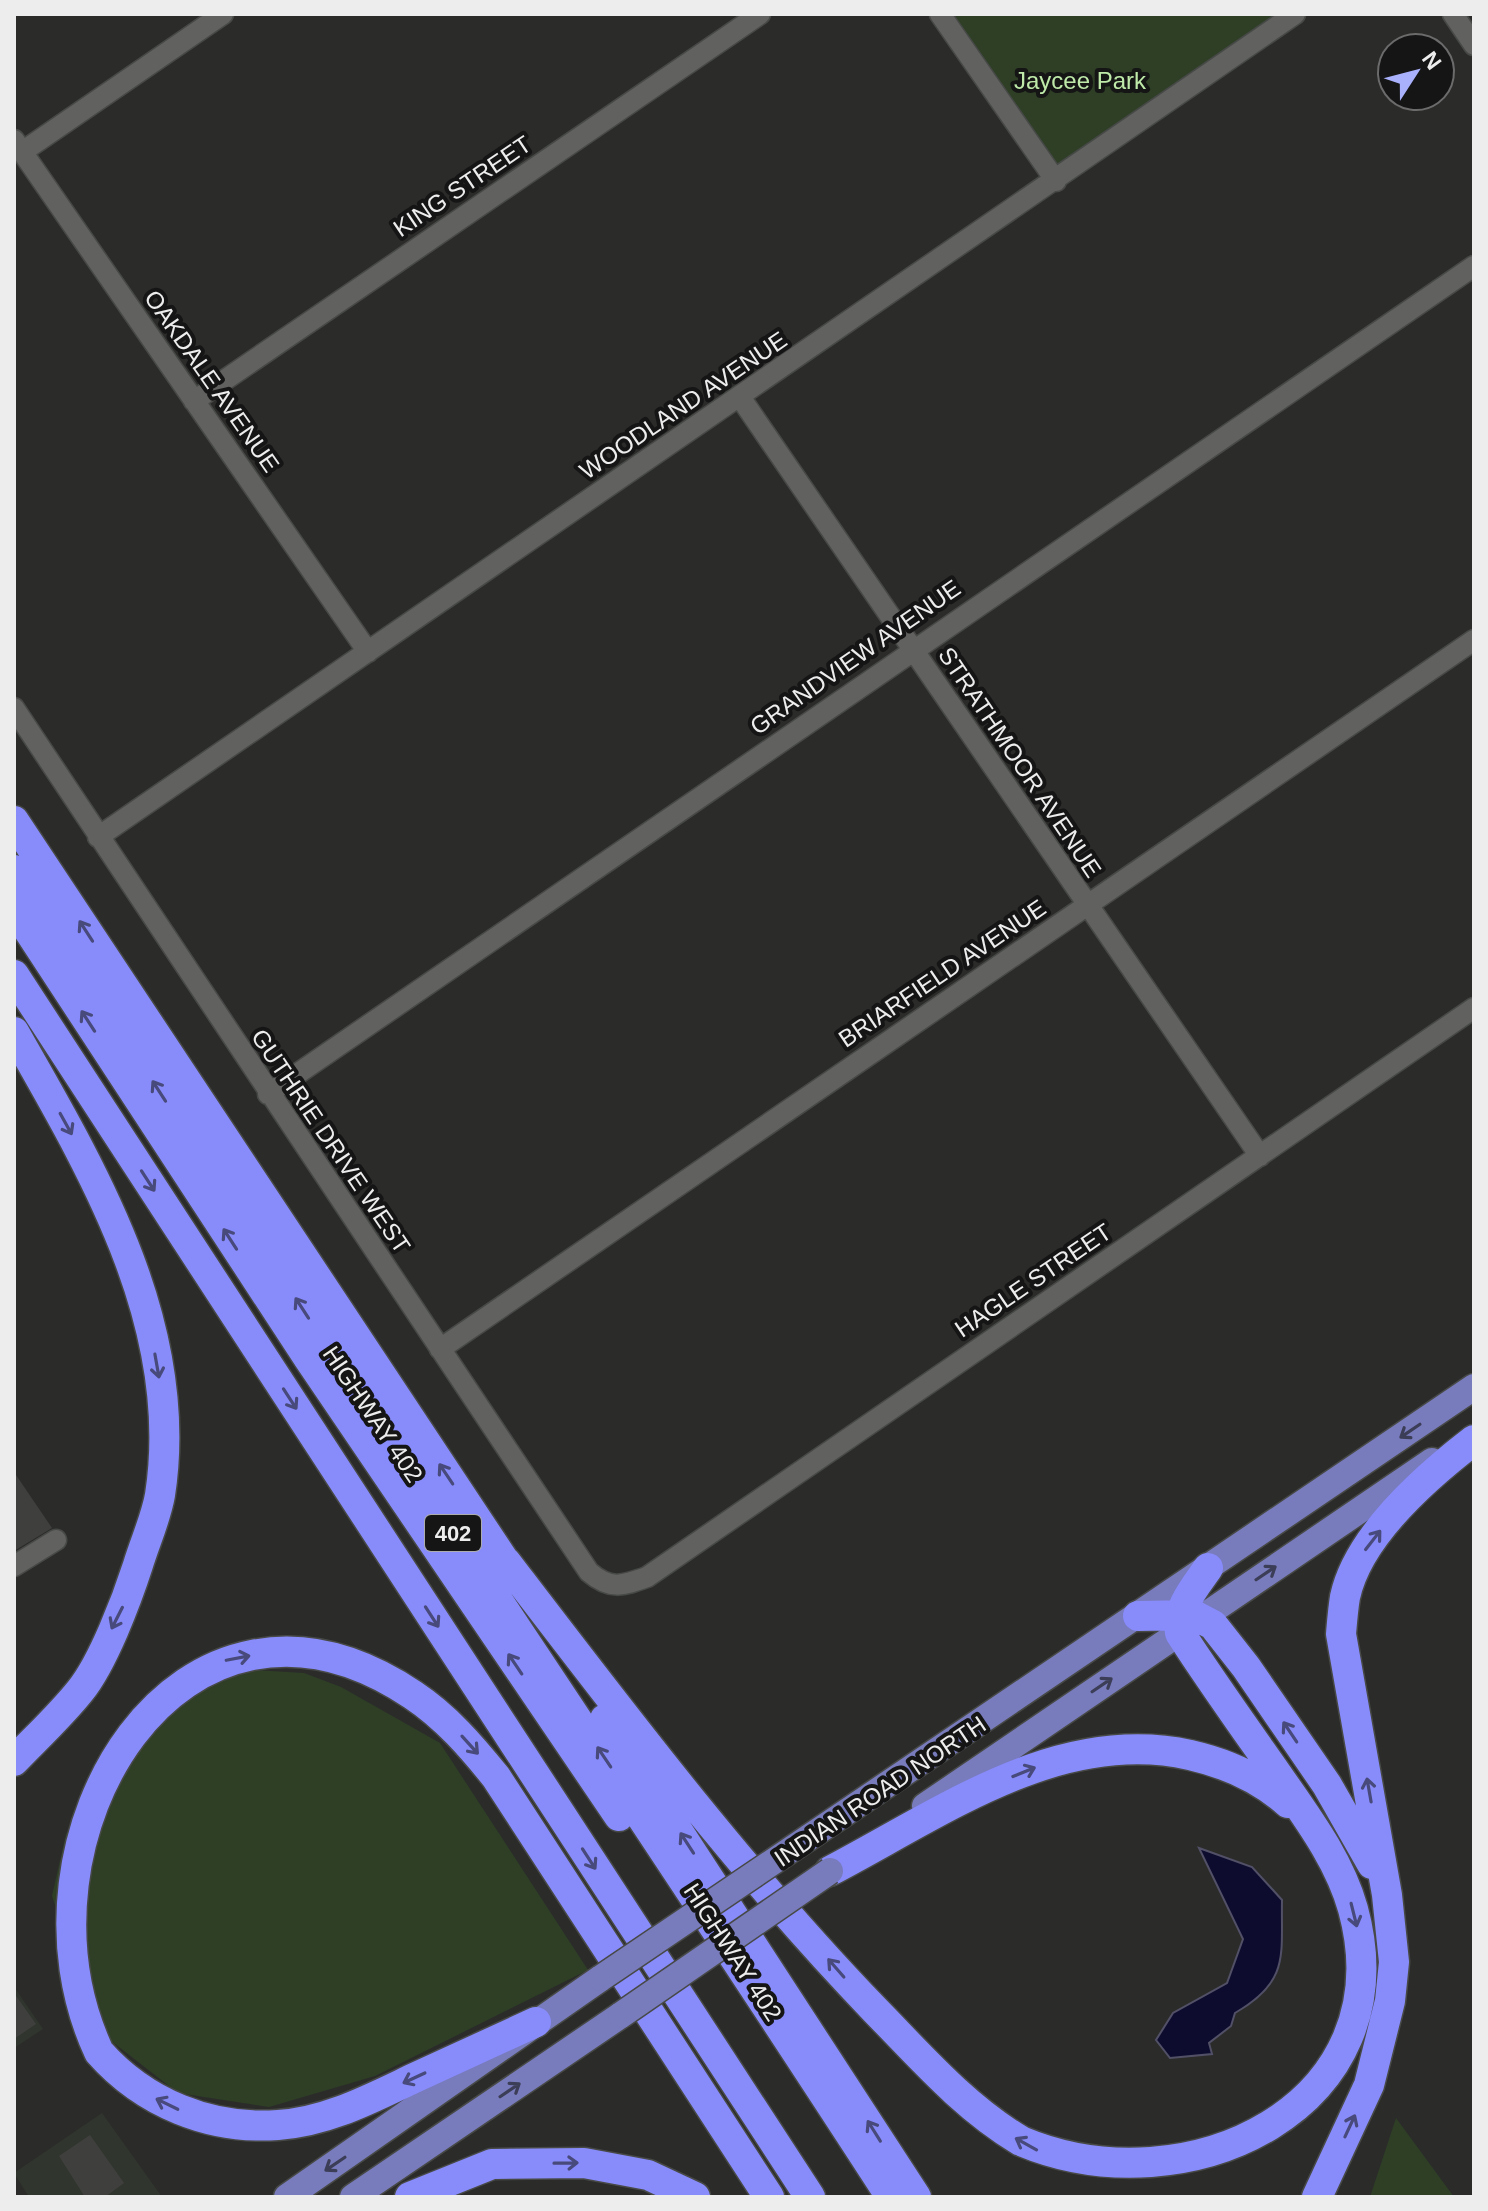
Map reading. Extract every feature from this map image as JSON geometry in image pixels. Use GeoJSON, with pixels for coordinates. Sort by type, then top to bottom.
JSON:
{"type":"FeatureCollection","features":[{"type":"Feature","properties":{"kind":"highway"},"geometry":{"type":"LineString","coordinates":[[14,821],[341,1319],[506,1562],[564,1657],[799,2013],[916,2197]]}},
{"type":"Feature","properties":{"kind":"highway","name":"HIGHWAY 402"},"geometry":{"type":"LineString","coordinates":[[14,870],[327,1346],[667,1851],[891,2197]]}},
{"type":"Feature","properties":{"kind":"highway"},"geometry":{"type":"LineString","coordinates":[[14,908],[309,1359],[650,1863],[866,2197]]}},
{"type":"Feature","properties":{"kind":"highway","name":"402"},"geometry":{"type":"LineString","coordinates":[[14,975],[810,2197]]}},
{"type":"Feature","properties":{"kind":"highway"},"geometry":{"type":"LineString","coordinates":[[14,1032],[80,1148],[133,1267],[150,1326],[164,1405],[160,1496],[128,1597],[82,1689],[14,1761]]}},
{"type":"Feature","properties":{"kind":"highway"},"geometry":{"type":"LineString","coordinates":[[1317,2197],[1369,2085],[1390,2001],[1394,1962],[1387,1895],[1341,1634],[1345,1594],[1366,1546],[1434,1471],[1474,1440]]}},
{"type":"Feature","properties":{"kind":"highway"},"geometry":{"type":"LineString","coordinates":[[506,1562],[674,1778],[842,1975],[974,2109],[1025,2144],[1063,2161],[1117,2176],[1145,2178],[1193,2173],[1259,2146],[1311,2101],[1324,2085],[1345,2043],[1360,1976],[1361,1951],[1352,1905],[1324,1844],[1187,1622]]}},
{"type":"Feature","properties":{"kind":"highway"},"geometry":{"type":"LineString","coordinates":[[1187,1622],[1208,1568]]}},
{"type":"Feature","properties":{"kind":"highway"},"geometry":{"type":"LineString","coordinates":[[1138,1616],[1187,1622],[1224,1638],[1327,1785],[1353,1826],[1387,1895]]}},
{"type":"Feature","properties":{"kind":"highway"},"geometry":{"type":"LineString","coordinates":[[101,1732],[141,1695],[165,1681],[205,1665],[248,1655],[306,1654],[335,1660],[411,1693],[458,1731],[496,1777],[769,2197]]}},
{"type":"Feature","properties":{"kind":"highway"},"geometry":{"type":"LineString","coordinates":[[830,1871],[998,1783],[1045,1764],[1115,1748],[1172,1751],[1212,1760],[1239,1772],[1285,1800],[1324,1844]]}},
{"type":"Feature","properties":{"kind":"highway"},"geometry":{"type":"LineString","coordinates":[[44,1941],[65,2000],[86,2036],[109,2063],[160,2101],[190,2115],[220,2122],[280,2125],[348,2109],[536,2022]]}},
{"type":"Feature","properties":{"kind":"highway"},"geometry":{"type":"LineString","coordinates":[[410,2197],[492,2164],[584,2163],[648,2175],[695,2197]]}},
{"type":"Feature","properties":{"kind":"main road","name":"INDIAN ROAD NORTH"},"geometry":{"type":"LineString","coordinates":[[287,2197],[536,2022],[1474,1387]]}},
{"type":"Feature","properties":{"kind":"main road","name":"INDIAN ROAD NORTH"},"geometry":{"type":"LineString","coordinates":[[353,2197],[1187,1622],[1474,1433]]}},
{"type":"Feature","properties":{"kind":"street"},"geometry":{"type":"LineString","coordinates":[[18,146],[223,14]]}},
{"type":"Feature","properties":{"kind":"street","name":"KING STREET"},"geometry":{"type":"LineString","coordinates":[[194,401],[760,14]]}},
{"type":"Feature","properties":{"kind":"street"},"geometry":{"type":"LineString","coordinates":[[940,14],[1056,181]]}},
{"type":"Feature","properties":{"kind":"street","name":"WOODLAND AVENUE"},"geometry":{"type":"LineString","coordinates":[[98,837],[1295,14]]}},
{"type":"Feature","properties":{"kind":"street"},"geometry":{"type":"LineString","coordinates":[[1453,14],[1474,45]]}},
{"type":"Feature","properties":{"kind":"street","name":"OAKDALE AVENUE"},"geometry":{"type":"LineString","coordinates":[[18,146],[368,652]]}},
{"type":"Feature","properties":{"kind":"street","name":"GRANDVIEW AVENUE"},"geometry":{"type":"LineString","coordinates":[[268,1094],[1474,266]]}},
{"type":"Feature","properties":{"kind":"street","name":"STRATHMOOR AVENUE"},"geometry":{"type":"LineString","coordinates":[[740,397],[1260,1156]]}},
{"type":"Feature","properties":{"kind":"street","name":"BRIARFIELD AVENUE"},"geometry":{"type":"LineString","coordinates":[[440,1349],[1474,640]]}},
{"type":"Feature","properties":{"kind":"street","name":"GUTHRIE DRIVE WEST"},"geometry":{"type":"LineString","coordinates":[[14,708],[268,1094],[589,1572],[599,1581],[618,1587]]}},
{"type":"Feature","properties":{"kind":"street","name":"HAGLE STREET"},"geometry":{"type":"LineString","coordinates":[[618,1587],[647,1577],[1474,1008]]}},
{"type":"Feature","properties":{"kind":"street"},"geometry":{"type":"LineString","coordinates":[[14,1566],[56,1540]]}},
{"type":"Feature","properties":{"kind":"shaded area"},"geometry":{"type":"Polygon","coordinates":[[[1199,1848],[1252,1867],[1282,1900],[1281,1952],[1274,1978],[1253,2001],[1235,2013],[1231,2026],[1209,2043],[1212,2054],[1170,2058],[1156,2040],[1173,2013],[1227,1983],[1243,1939],[1199,1848]]]}},
{"type":"Feature","properties":{"kind":"shaded area"},"geometry":{"type":"Polygon","coordinates":[[[14,1987],[43,2029],[14,2048],[14,1987]]]}},
{"type":"Feature","properties":{"kind":"shaded area"},"geometry":{"type":"Polygon","coordinates":[[[102,2113],[162,2197],[29,2197],[14,2173],[102,2113]]]}},
{"type":"Feature","properties":{"kind":"green space","name":"Jaycee Park"},"geometry":{"type":"Polygon","coordinates":[[[952,14],[1286,14],[1062,172],[952,14]]]}},
{"type":"Feature","properties":{"kind":"green space"},"geometry":{"type":"Polygon","coordinates":[[[236,1669],[304,1673],[341,1687],[440,1743],[588,1970],[375,2076],[269,2107],[178,2093],[97,2030],[52,1896],[66,1834],[108,1761],[164,1708],[236,1669]]]}},
{"type":"Feature","properties":{"kind":"green space"},"geometry":{"type":"Polygon","coordinates":[[[1396,2118],[1454,2197],[1370,2197],[1396,2118]]]}},
{"type":"Feature","properties":{"kind":"building"},"geometry":{"type":"Polygon","coordinates":[[[14,1472],[52,1528],[14,1551],[14,1472]]]}},
{"type":"Feature","properties":{"kind":"building"},"geometry":{"type":"Polygon","coordinates":[[[14,1993],[36,2024],[14,2039],[14,1993]]]}},
{"type":"Feature","properties":{"kind":"building"},"geometry":{"type":"Polygon","coordinates":[[[90,2135],[124,2183],[105,2197],[85,2197],[59,2156],[90,2135]]]}}]}
